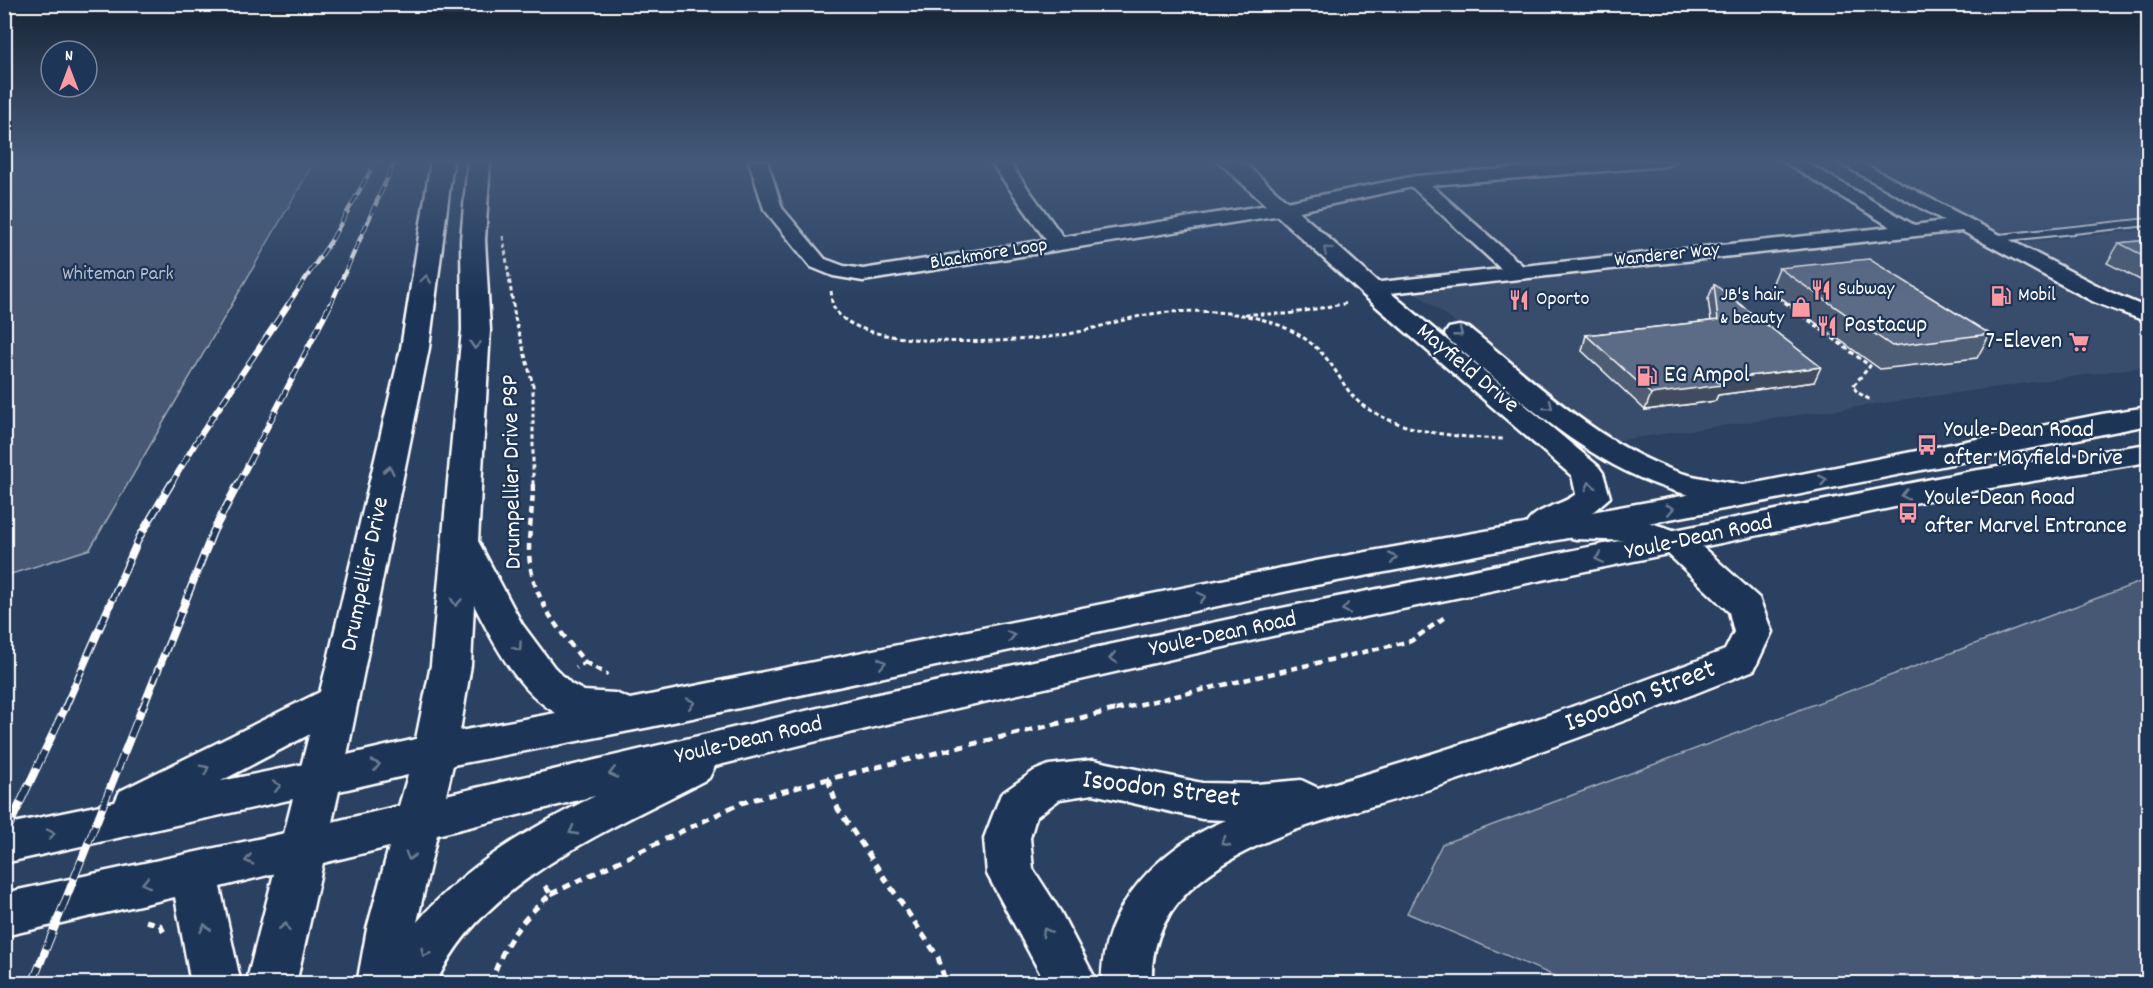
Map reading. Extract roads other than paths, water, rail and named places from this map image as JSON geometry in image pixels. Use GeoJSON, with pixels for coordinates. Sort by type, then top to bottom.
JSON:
{"type":"FeatureCollection","features":[{"type":"Feature","properties":{"kind":"main road","name":"Drumpellier Drive"},"geometry":{"type":"LineString","coordinates":[[271,984],[338,701],[415,348],[435,207]]}},
{"type":"Feature","properties":{"kind":"main road"},"geometry":{"type":"LineString","coordinates":[[382,984],[391,929],[435,752],[451,665],[476,330],[473,240],[475,207]]}},
{"type":"Feature","properties":{"kind":"main road","name":"Mayfield Drive"},"geometry":{"type":"LineString","coordinates":[[1292,207],[1373,292],[1587,473],[1593,497],[1580,508],[1553,520],[1472,543]]}},
{"type":"Feature","properties":{"kind":"main road","name":"Mayfield Drive"},"geometry":{"type":"LineString","coordinates":[[1373,292],[1615,455],[1662,478],[1699,488],[1744,495]]}},
{"type":"Feature","properties":{"kind":"main road","name":"Youle-Dean Road"},"geometry":{"type":"LineString","coordinates":[[97,824],[435,752],[650,711],[1472,543],[1571,528],[2102,423],[2148,416]]}},
{"type":"Feature","properties":{"kind":"main road","name":"Youle-Dean Road"},"geometry":{"type":"LineString","coordinates":[[4,915],[304,848],[735,744],[1272,623],[1677,543],[1972,481],[2148,453]]}},
{"type":"Feature","properties":{"kind":"main road"},"geometry":{"type":"LineString","coordinates":[[1571,528],[1638,530],[1677,543]]}},
{"type":"Feature","properties":{"kind":"main road"},"geometry":{"type":"LineString","coordinates":[[460,541],[510,635],[546,687],[574,704],[650,711]]}},
{"type":"Feature","properties":{"kind":"main road","name":"Isoodon Street"},"geometry":{"type":"LineString","coordinates":[[1127,984],[1126,970],[1133,934],[1147,911],[1184,867],[1221,844],[1253,828],[1622,708],[1740,660],[1753,632],[1746,607],[1677,543]]}},
{"type":"Feature","properties":{"kind":"main road"},"geometry":{"type":"LineString","coordinates":[[4,844],[97,824],[338,701]]}},
{"type":"Feature","properties":{"kind":"main road"},"geometry":{"type":"LineString","coordinates":[[411,984],[430,943],[462,906],[521,858],[735,744]]}},
{"type":"Feature","properties":{"kind":"main road","name":"Isoodon Street"},"geometry":{"type":"LineString","coordinates":[[1073,984],[1043,927],[1010,874],[1007,838],[1017,807],[1049,783],[1093,777],[1202,801],[1257,802],[1324,796],[1399,782]]}},
{"type":"Feature","properties":{"kind":"main road"},"geometry":{"type":"LineString","coordinates":[[194,872],[216,984]]}},
{"type":"Feature","properties":{"kind":"street","name":"Blackmore Loop"},"geometry":{"type":"LineString","coordinates":[[772,207],[818,263],[840,272],[863,275],[1291,207]]}},
{"type":"Feature","properties":{"kind":"street"},"geometry":{"type":"LineString","coordinates":[[1032,207],[1058,244]]}},
{"type":"Feature","properties":{"kind":"street"},"geometry":{"type":"LineString","coordinates":[[1446,207],[1517,272]]}},
{"type":"Feature","properties":{"kind":"street"},"geometry":{"type":"LineString","coordinates":[[1870,207],[1911,231]]}},
{"type":"Feature","properties":{"kind":"street"},"geometry":{"type":"LineString","coordinates":[[1930,207],[2102,297],[2148,316]]}},
{"type":"Feature","properties":{"kind":"street","name":"Wanderer Way"},"geometry":{"type":"LineString","coordinates":[[1373,292],[1517,272],[1963,225]]}},
{"type":"Feature","properties":{"kind":"street"},"geometry":{"type":"LineString","coordinates":[[2102,297],[2148,328]]}},
{"type":"Feature","properties":{"kind":"street"},"geometry":{"type":"LineString","coordinates":[[2102,423],[2148,408]]}},
{"type":"Feature","properties":{"kind":"lane"},"geometry":{"type":"LineString","coordinates":[[1990,239],[2148,222]]}},
{"type":"Feature","properties":{"kind":"lane"},"geometry":{"type":"LineString","coordinates":[[4,923],[99,894]]}},
{"type":"Feature","properties":{"kind":"railway"},"geometry":{"type":"LineString","coordinates":[[287,306],[331,241],[350,207]]}},
{"type":"Feature","properties":{"kind":"railway"},"geometry":{"type":"LineString","coordinates":[[330,306],[374,207]]}},
{"type":"Feature","properties":{"kind":"railway"},"geometry":{"type":"LineString","coordinates":[[170,486],[198,439],[288,305]]}},
{"type":"Feature","properties":{"kind":"railway"},"geometry":{"type":"LineString","coordinates":[[237,486],[330,305]]}},
{"type":"Feature","properties":{"kind":"railway"},"geometry":{"type":"LineString","coordinates":[[64,710],[139,538],[171,484]]}},
{"type":"Feature","properties":{"kind":"railway"},"geometry":{"type":"LineString","coordinates":[[142,710],[213,532],[238,484]]}},
{"type":"Feature","properties":{"kind":"railway"},"geometry":{"type":"LineString","coordinates":[[4,837],[65,708]]}},
{"type":"Feature","properties":{"kind":"railway"},"geometry":{"type":"LineString","coordinates":[[32,984],[142,708]]}},
{"type":"Feature","properties":{"kind":"place","name":"Subway"},"geometry":{"type":"Point","coordinates":[1821,290]}},
{"type":"Feature","properties":{"kind":"place","name":"Mobil"},"geometry":{"type":"Point","coordinates":[2001,296]}},
{"type":"Feature","properties":{"kind":"place","name":"Oporto"},"geometry":{"type":"Point","coordinates":[1519,300]}},
{"type":"Feature","properties":{"kind":"place","name":"JB's hair & beauty"},"geometry":{"type":"Point","coordinates":[1801,307]}},
{"type":"Feature","properties":{"kind":"place","name":"Pastacup"},"geometry":{"type":"Point","coordinates":[1827,326]}},
{"type":"Feature","properties":{"kind":"place","name":"7-Eleven"},"geometry":{"type":"Point","coordinates":[2079,342]}},
{"type":"Feature","properties":{"kind":"place","name":"EG Ampol"},"geometry":{"type":"Point","coordinates":[1647,376]}},
{"type":"Feature","properties":{"kind":"place","name":"Youle-Dean Road after Mayfield Drive"},"geometry":{"type":"Point","coordinates":[1927,445]}},
{"type":"Feature","properties":{"kind":"place","name":"Youle-Dean Road after Marvel Entrance"},"geometry":{"type":"Point","coordinates":[1908,513]}},
{"type":"Feature","properties":{"kind":"park label","name":"Whiteman Park"},"geometry":{"type":"Point","coordinates":[118,275]}}]}
